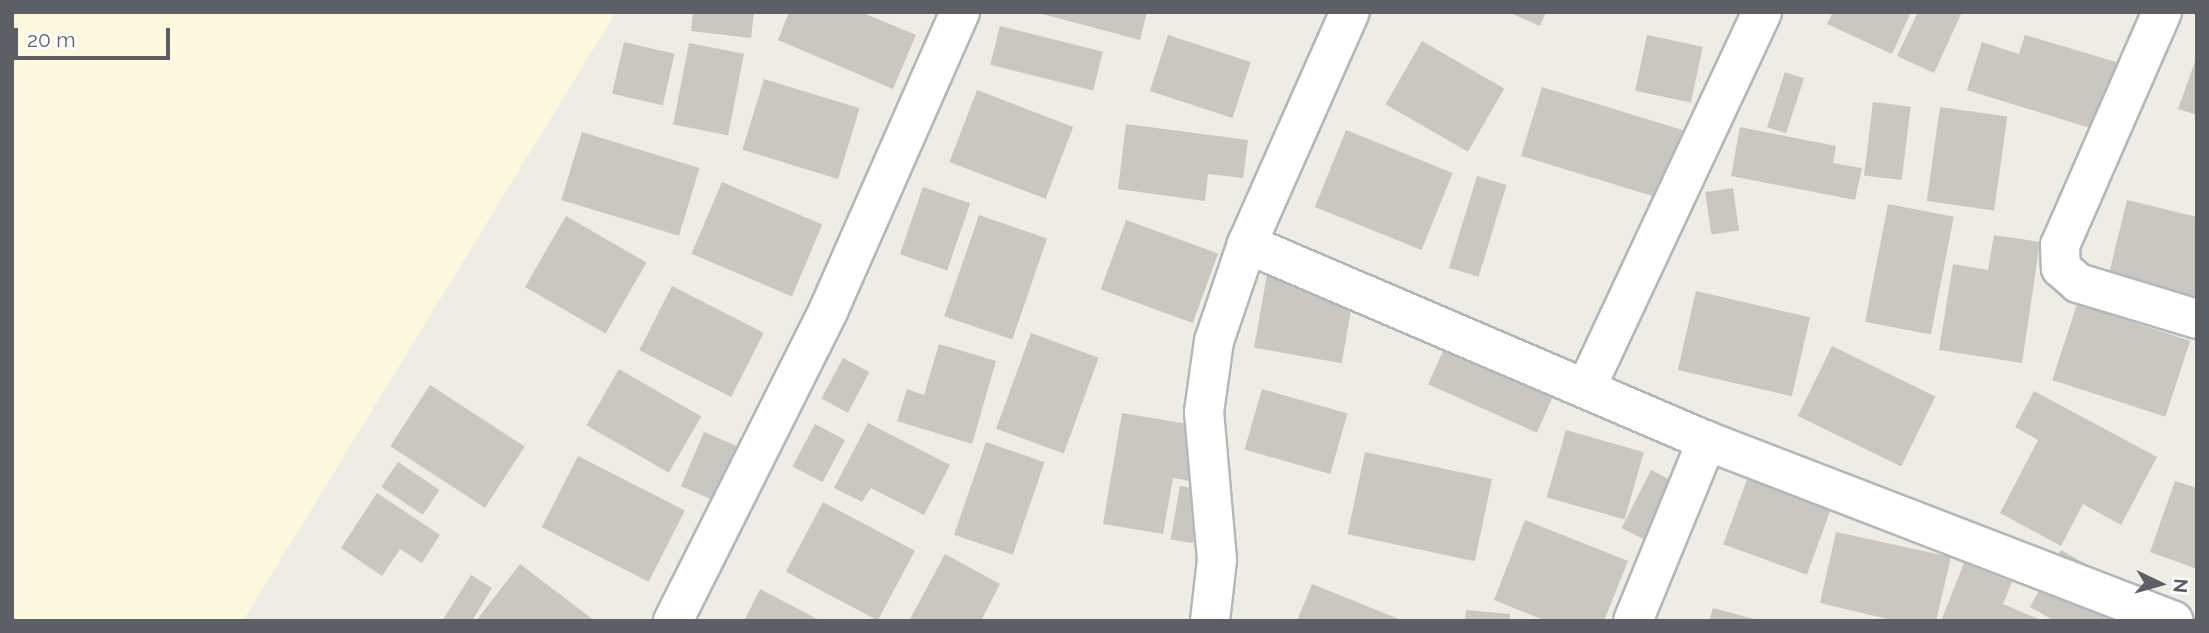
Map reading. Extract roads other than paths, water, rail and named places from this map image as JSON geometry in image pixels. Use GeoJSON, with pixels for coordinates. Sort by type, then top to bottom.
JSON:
{"type":"FeatureCollection","features":[{"type":"Feature","properties":{"kind":"street"},"geometry":{"type":"LineString","coordinates":[[673,621],[829,309],[960,12]]}},
{"type":"Feature","properties":{"kind":"street"},"geometry":{"type":"LineString","coordinates":[[1210,621],[1217,560],[1204,412],[1214,341],[1247,244],[1350,12]]}},
{"type":"Feature","properties":{"kind":"street"},"geometry":{"type":"LineString","coordinates":[[1586,388],[1762,12]]}},
{"type":"Feature","properties":{"kind":"street"},"geometry":{"type":"LineString","coordinates":[[2162,12],[2060,245],[2061,268],[2078,283],[2197,319]]}},
{"type":"Feature","properties":{"kind":"street"},"geometry":{"type":"LineString","coordinates":[[1247,244],[1707,441],[2174,621]]}},
{"type":"Feature","properties":{"kind":"street"},"geometry":{"type":"LineString","coordinates":[[1633,621],[1707,441]]}}]}
